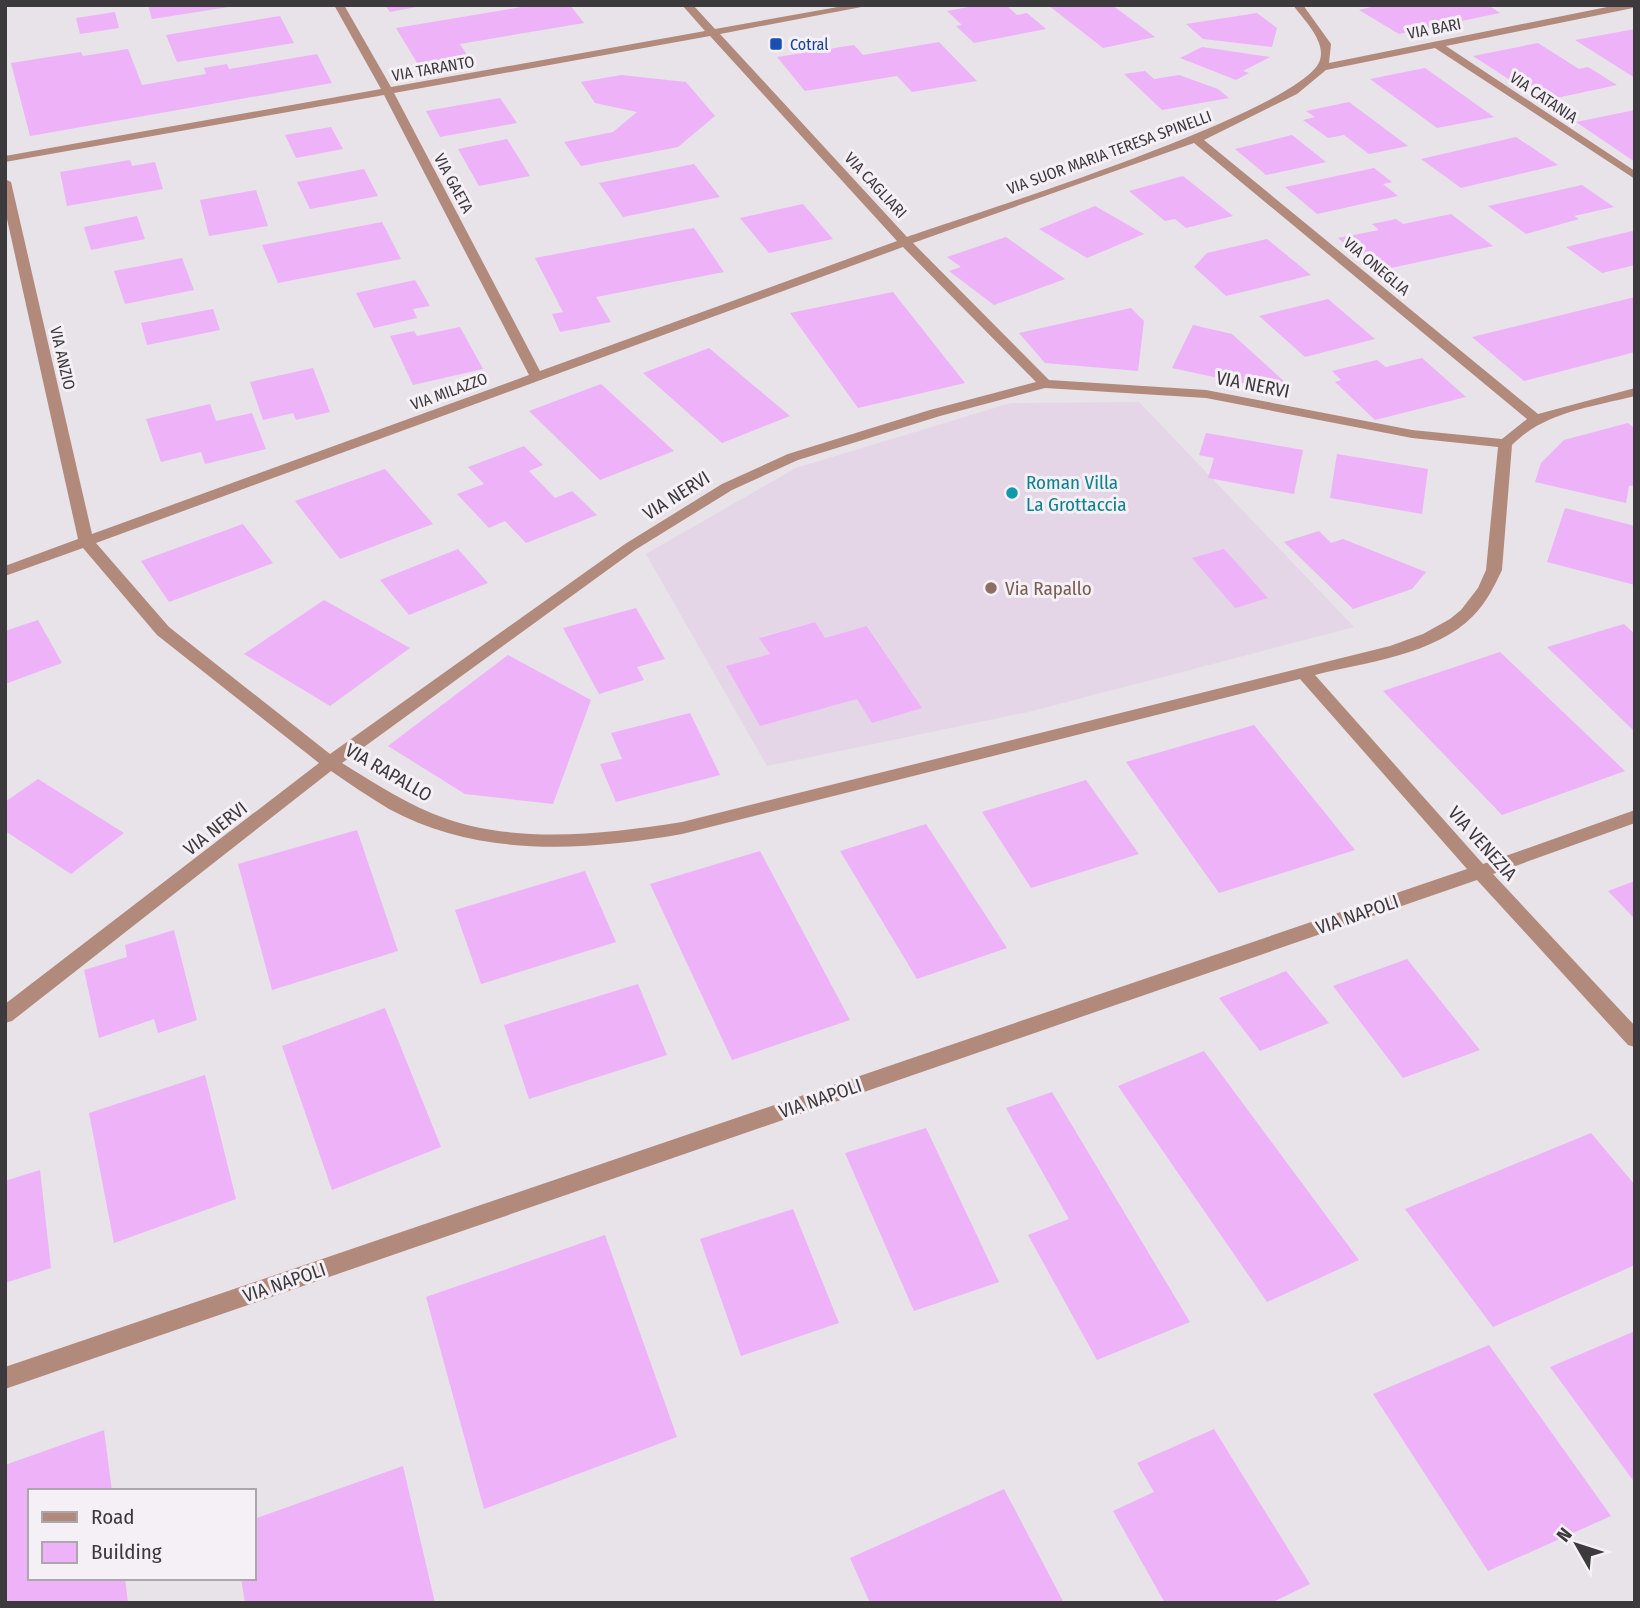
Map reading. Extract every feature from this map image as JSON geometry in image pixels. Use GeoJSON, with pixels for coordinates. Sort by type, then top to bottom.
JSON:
{"type":"FeatureCollection","features":[{"type":"Feature","properties":{"kind":"street","name":"VIA GAETA"},"geometry":{"type":"LineString","coordinates":[[338,5],[388,92],[537,377]]}},
{"type":"Feature","properties":{"kind":"street","name":"VIA CAGLIARI"},"geometry":{"type":"LineString","coordinates":[[687,5],[905,242],[1045,384]]}},
{"type":"Feature","properties":{"kind":"street","name":"VIA TARANTO"},"geometry":{"type":"LineString","coordinates":[[5,159],[867,5]]}},
{"type":"Feature","properties":{"kind":"street"},"geometry":{"type":"LineString","coordinates":[[1298,5],[1324,37],[1328,52],[1324,66]]}},
{"type":"Feature","properties":{"kind":"street","name":"VIA BARI"},"geometry":{"type":"LineString","coordinates":[[1324,66],[1633,5]]}},
{"type":"Feature","properties":{"kind":"street","name":"VIA CATANIA"},"geometry":{"type":"LineString","coordinates":[[1436,44],[1635,176]]}},
{"type":"Feature","properties":{"kind":"street","name":"VIA SUOR MARIA TERESA SPINELLI"},"geometry":{"type":"LineString","coordinates":[[905,242],[1196,139],[1293,92],[1313,79],[1324,66]]}},
{"type":"Feature","properties":{"kind":"street","name":"VIA ONEGLIA"},"geometry":{"type":"LineString","coordinates":[[1196,139],[1535,419]]}},
{"type":"Feature","properties":{"kind":"street","name":"VIA ANZIO"},"geometry":{"type":"LineString","coordinates":[[5,182],[86,541]]}},
{"type":"Feature","properties":{"kind":"street","name":"VIA MILAZZO"},"geometry":{"type":"LineString","coordinates":[[5,571],[905,242]]}},
{"type":"Feature","properties":{"kind":"street","name":"VIA NERVI"},"geometry":{"type":"LineString","coordinates":[[5,1015],[330,763],[630,547],[727,487],[828,445],[1045,384],[1206,394],[1412,434],[1505,444]]}},
{"type":"Feature","properties":{"kind":"street"},"geometry":{"type":"LineString","coordinates":[[1505,444],[1513,433],[1535,419],[1635,391]]}},
{"type":"Feature","properties":{"kind":"street","name":"VIA RAPALLO"},"geometry":{"type":"LineString","coordinates":[[86,541],[163,631],[330,763],[397,805],[465,831],[489,837],[558,841],[634,836],[732,817],[1304,673],[1394,650],[1443,632],[1467,617],[1487,587],[1494,570],[1505,444]]}},
{"type":"Feature","properties":{"kind":"street","name":"VIA VENEZIA"},"geometry":{"type":"LineString","coordinates":[[1304,673],[1480,872],[1635,1039]]}},
{"type":"Feature","properties":{"kind":"street","name":"VIA NAPOLI"},"geometry":{"type":"LineString","coordinates":[[5,1378],[1480,872],[1635,816]]}},
{"type":"Feature","properties":{"kind":"shaded area","name":"Via Rapallo"},"geometry":{"type":"Polygon","coordinates":[[[1139,402],[1354,627],[1028,712],[767,766],[646,554],[796,468],[1011,403],[1139,402]],[[814,622],[760,637],[770,654],[760,726],[857,699],[921,707],[868,626],[825,638],[814,622]]]}},
{"type":"Feature","properties":{"kind":"building"},"geometry":{"type":"Polygon","coordinates":[[[148,5],[229,5],[229,7],[152,19],[148,5]]]}},
{"type":"Feature","properties":{"kind":"building"},"geometry":{"type":"Polygon","coordinates":[[[385,5],[416,5],[416,7],[390,12],[385,5]]]}},
{"type":"Feature","properties":{"kind":"building"},"geometry":{"type":"Polygon","coordinates":[[[534,5],[570,5],[584,23],[460,44],[469,58],[419,66],[396,28],[534,5]]]}},
{"type":"Feature","properties":{"kind":"building"},"geometry":{"type":"Polygon","coordinates":[[[978,5],[1006,5],[1017,15],[1027,13],[1046,29],[974,43],[956,26],[962,25],[947,11],[978,5]]]}},
{"type":"Feature","properties":{"kind":"building"},"geometry":{"type":"Polygon","coordinates":[[[1048,5],[1112,5],[1155,37],[1103,48],[1048,5]]]}},
{"type":"Feature","properties":{"kind":"building"},"geometry":{"type":"Polygon","coordinates":[[[1379,5],[1488,5],[1500,13],[1399,34],[1359,10],[1379,5]]]}},
{"type":"Feature","properties":{"kind":"building"},"geometry":{"type":"Polygon","coordinates":[[[115,12],[119,28],[80,34],[76,18],[115,12]]]}},
{"type":"Feature","properties":{"kind":"building"},"geometry":{"type":"Polygon","coordinates":[[[1257,13],[1277,28],[1272,47],[1203,39],[1186,24],[1257,13]]]}},
{"type":"Feature","properties":{"kind":"building"},"geometry":{"type":"Polygon","coordinates":[[[280,16],[294,43],[177,62],[166,35],[280,16]]]}},
{"type":"Feature","properties":{"kind":"building"},"geometry":{"type":"Polygon","coordinates":[[[1635,29],[1635,78],[1575,40],[1635,29]]]}},
{"type":"Feature","properties":{"kind":"building"},"geometry":{"type":"Polygon","coordinates":[[[939,42],[977,81],[912,92],[897,76],[805,91],[777,57],[854,45],[863,55],[939,42]]]}},
{"type":"Feature","properties":{"kind":"building"},"geometry":{"type":"Polygon","coordinates":[[[1538,43],[1579,69],[1588,67],[1617,85],[1552,99],[1520,78],[1510,80],[1473,56],[1538,43]]]}},
{"type":"Feature","properties":{"kind":"building"},"geometry":{"type":"Polygon","coordinates":[[[1202,47],[1270,57],[1243,71],[1249,73],[1236,80],[1180,58],[1202,47]]]}},
{"type":"Feature","properties":{"kind":"building"},"geometry":{"type":"Polygon","coordinates":[[[128,49],[142,85],[206,74],[204,68],[227,64],[229,69],[317,54],[332,83],[30,136],[11,63],[81,52],[83,56],[128,49]]]}},
{"type":"Feature","properties":{"kind":"building"},"geometry":{"type":"Polygon","coordinates":[[[1425,68],[1494,117],[1437,128],[1370,79],[1425,68]]]}},
{"type":"Feature","properties":{"kind":"building"},"geometry":{"type":"Polygon","coordinates":[[[1145,71],[1154,79],[1179,75],[1218,89],[1229,98],[1162,110],[1124,74],[1145,71]]]}},
{"type":"Feature","properties":{"kind":"building"},"geometry":{"type":"Polygon","coordinates":[[[621,75],[686,82],[715,116],[678,147],[581,166],[564,142],[613,132],[637,112],[595,103],[581,82],[621,75]]]}},
{"type":"Feature","properties":{"kind":"building"},"geometry":{"type":"Polygon","coordinates":[[[500,98],[517,123],[440,137],[426,111],[500,98]]]}},
{"type":"Feature","properties":{"kind":"building"},"geometry":{"type":"Polygon","coordinates":[[[1349,102],[1408,146],[1369,154],[1344,135],[1328,138],[1303,120],[1315,117],[1306,111],[1349,102]]]}},
{"type":"Feature","properties":{"kind":"building"},"geometry":{"type":"Polygon","coordinates":[[[1635,110],[1635,162],[1576,122],[1635,110]]]}},
{"type":"Feature","properties":{"kind":"building"},"geometry":{"type":"Polygon","coordinates":[[[331,127],[343,149],[296,158],[285,135],[331,127]]]}},
{"type":"Feature","properties":{"kind":"building"},"geometry":{"type":"Polygon","coordinates":[[[1292,135],[1326,162],[1266,175],[1235,149],[1292,135]]]}},
{"type":"Feature","properties":{"kind":"building"},"geometry":{"type":"Polygon","coordinates":[[[1516,137],[1558,165],[1461,188],[1421,159],[1516,137]]]}},
{"type":"Feature","properties":{"kind":"building"},"geometry":{"type":"Polygon","coordinates":[[[507,139],[530,176],[479,186],[458,149],[507,139]]]}},
{"type":"Feature","properties":{"kind":"building"},"geometry":{"type":"Polygon","coordinates":[[[130,160],[132,166],[155,162],[163,189],[67,206],[60,172],[130,160]]]}},
{"type":"Feature","properties":{"kind":"building"},"geometry":{"type":"Polygon","coordinates":[[[694,164],[720,197],[623,217],[599,183],[694,164]]]}},
{"type":"Feature","properties":{"kind":"building"},"geometry":{"type":"Polygon","coordinates":[[[1374,168],[1392,182],[1383,184],[1398,196],[1317,214],[1285,187],[1374,168]]]}},
{"type":"Feature","properties":{"kind":"building"},"geometry":{"type":"Polygon","coordinates":[[[364,169],[378,196],[310,209],[297,182],[364,169]]]}},
{"type":"Feature","properties":{"kind":"building"},"geometry":{"type":"Polygon","coordinates":[[[1183,176],[1233,216],[1186,228],[1175,219],[1165,221],[1129,191],[1183,176]]]}},
{"type":"Feature","properties":{"kind":"building"},"geometry":{"type":"Polygon","coordinates":[[[1582,185],[1614,207],[1574,216],[1579,219],[1526,234],[1488,206],[1582,185]]]}},
{"type":"Feature","properties":{"kind":"building"},"geometry":{"type":"Polygon","coordinates":[[[256,190],[268,226],[209,236],[200,200],[256,190]]]}},
{"type":"Feature","properties":{"kind":"building"},"geometry":{"type":"Polygon","coordinates":[[[803,204],[833,239],[769,253],[740,218],[803,204]]]}},
{"type":"Feature","properties":{"kind":"building"},"geometry":{"type":"Polygon","coordinates":[[[1095,206],[1144,234],[1087,258],[1039,229],[1095,206]]]}},
{"type":"Feature","properties":{"kind":"building"},"geometry":{"type":"Polygon","coordinates":[[[1451,214],[1493,246],[1377,271],[1338,238],[1379,230],[1372,224],[1396,219],[1403,224],[1451,214]]]}},
{"type":"Feature","properties":{"kind":"building"},"geometry":{"type":"Polygon","coordinates":[[[137,216],[145,239],[91,250],[84,227],[137,216]]]}},
{"type":"Feature","properties":{"kind":"building"},"geometry":{"type":"Polygon","coordinates":[[[382,222],[401,259],[278,283],[262,245],[382,222]]]}},
{"type":"Feature","properties":{"kind":"building"},"geometry":{"type":"Polygon","coordinates":[[[694,228],[724,272],[596,297],[611,322],[560,332],[552,314],[563,312],[535,258],[694,228]]]}},
{"type":"Feature","properties":{"kind":"building"},"geometry":{"type":"Polygon","coordinates":[[[1632,231],[1635,233],[1635,265],[1602,273],[1566,247],[1632,231]]]}},
{"type":"Feature","properties":{"kind":"building"},"geometry":{"type":"Polygon","coordinates":[[[1006,237],[1065,279],[994,305],[949,271],[961,267],[947,257],[1006,237]]]}},
{"type":"Feature","properties":{"kind":"building"},"geometry":{"type":"Polygon","coordinates":[[[1267,239],[1311,275],[1226,296],[1194,267],[1207,253],[1267,239]]]}},
{"type":"Feature","properties":{"kind":"building"},"geometry":{"type":"Polygon","coordinates":[[[182,258],[194,290],[125,304],[114,271],[182,258]]]}},
{"type":"Feature","properties":{"kind":"building"},"geometry":{"type":"Polygon","coordinates":[[[415,280],[430,306],[413,309],[417,318],[374,328],[356,293],[415,280]]]}},
{"type":"Feature","properties":{"kind":"building"},"geometry":{"type":"Polygon","coordinates":[[[893,292],[965,383],[858,408],[790,313],[893,292]]]}},
{"type":"Feature","properties":{"kind":"building"},"geometry":{"type":"Polygon","coordinates":[[[1635,297],[1635,352],[1524,381],[1472,337],[1635,297]]]}},
{"type":"Feature","properties":{"kind":"building"},"geometry":{"type":"Polygon","coordinates":[[[1328,299],[1375,339],[1305,357],[1259,316],[1328,299]]]}},
{"type":"Feature","properties":{"kind":"building"},"geometry":{"type":"Polygon","coordinates":[[[1131,308],[1144,321],[1138,371],[1045,363],[1019,333],[1131,308]]]}},
{"type":"Feature","properties":{"kind":"building"},"geometry":{"type":"Polygon","coordinates":[[[213,309],[220,330],[147,345],[141,323],[213,309]]]}},
{"type":"Feature","properties":{"kind":"building"},"geometry":{"type":"Polygon","coordinates":[[[1193,325],[1232,334],[1287,384],[1284,392],[1172,368],[1193,325]]]}},
{"type":"Feature","properties":{"kind":"building"},"geometry":{"type":"Polygon","coordinates":[[[460,327],[483,369],[413,385],[390,336],[414,331],[417,336],[460,327]]]}},
{"type":"Feature","properties":{"kind":"building"},"geometry":{"type":"Polygon","coordinates":[[[709,348],[790,416],[722,443],[643,373],[709,348]]]}},
{"type":"Feature","properties":{"kind":"building"},"geometry":{"type":"Polygon","coordinates":[[[1422,358],[1466,397],[1375,420],[1335,382],[1341,380],[1332,371],[1377,360],[1386,367],[1422,358]]]}},
{"type":"Feature","properties":{"kind":"building"},"geometry":{"type":"Polygon","coordinates":[[[313,368],[330,412],[296,420],[293,413],[263,420],[250,382],[313,368]]]}},
{"type":"Feature","properties":{"kind":"building"},"geometry":{"type":"Polygon","coordinates":[[[601,384],[674,451],[600,480],[529,411],[601,384]]]}},
{"type":"Feature","properties":{"kind":"building"},"geometry":{"type":"Polygon","coordinates":[[[210,404],[216,421],[252,413],[266,449],[205,464],[201,452],[161,462],[146,419],[210,404]]]}},
{"type":"Feature","properties":{"kind":"building"},"geometry":{"type":"Polygon","coordinates":[[[1628,423],[1635,429],[1635,485],[1629,486],[1626,503],[1535,482],[1541,463],[1564,440],[1628,423]]]}},
{"type":"Feature","properties":{"kind":"building"},"geometry":{"type":"Polygon","coordinates":[[[1206,433],[1303,450],[1294,494],[1208,478],[1214,458],[1199,455],[1206,433]]]}},
{"type":"Feature","properties":{"kind":"building"},"geometry":{"type":"Polygon","coordinates":[[[524,446],[543,465],[529,471],[555,498],[572,491],[597,515],[526,543],[505,521],[489,528],[457,494],[484,484],[468,467],[524,446]]]}},
{"type":"Feature","properties":{"kind":"building"},"geometry":{"type":"Polygon","coordinates":[[[1337,454],[1428,469],[1422,514],[1330,498],[1337,454]]]}},
{"type":"Feature","properties":{"kind":"building"},"geometry":{"type":"Polygon","coordinates":[[[385,469],[433,524],[340,559],[295,501],[385,469]]]}},
{"type":"Feature","properties":{"kind":"building"},"geometry":{"type":"Polygon","coordinates":[[[1565,508],[1635,526],[1635,585],[1547,562],[1565,508]]]}},
{"type":"Feature","properties":{"kind":"building"},"geometry":{"type":"Polygon","coordinates":[[[243,524],[273,563],[169,602],[141,561],[243,524]]]}},
{"type":"Feature","properties":{"kind":"building"},"geometry":{"type":"Polygon","coordinates":[[[1319,531],[1331,543],[1343,539],[1426,572],[1412,589],[1353,609],[1284,542],[1319,531]]]}},
{"type":"Feature","properties":{"kind":"building"},"geometry":{"type":"Polygon","coordinates":[[[458,549],[488,583],[409,615],[380,580],[458,549]]]}},
{"type":"Feature","properties":{"kind":"building"},"geometry":{"type":"Polygon","coordinates":[[[1224,549],[1268,598],[1235,608],[1192,558],[1224,549]]]}},
{"type":"Feature","properties":{"kind":"building"},"geometry":{"type":"Polygon","coordinates":[[[324,600],[410,648],[330,706],[244,654],[324,600]]]}},
{"type":"Feature","properties":{"kind":"building"},"geometry":{"type":"Polygon","coordinates":[[[636,608],[665,659],[637,667],[644,680],[599,694],[563,628],[636,608]]]}},
{"type":"Feature","properties":{"kind":"building"},"geometry":{"type":"Polygon","coordinates":[[[38,620],[62,663],[5,684],[5,631],[38,620]]]}},
{"type":"Feature","properties":{"kind":"building"},"geometry":{"type":"Polygon","coordinates":[[[815,622],[825,638],[867,626],[922,708],[872,723],[857,699],[760,726],[726,666],[770,654],[759,638],[815,622]]]}},
{"type":"Feature","properties":{"kind":"building"},"geometry":{"type":"Polygon","coordinates":[[[1624,624],[1635,634],[1635,732],[1547,647],[1624,624]]]}},
{"type":"Feature","properties":{"kind":"building"},"geometry":{"type":"Polygon","coordinates":[[[1500,652],[1625,771],[1502,815],[1383,691],[1500,652]]]}},
{"type":"Feature","properties":{"kind":"building"},"geometry":{"type":"Polygon","coordinates":[[[508,655],[591,700],[553,804],[465,794],[388,746],[508,655]]]}},
{"type":"Feature","properties":{"kind":"building"},"geometry":{"type":"Polygon","coordinates":[[[690,713],[720,775],[616,802],[600,764],[622,759],[611,733],[690,713]]]}},
{"type":"Feature","properties":{"kind":"building"},"geometry":{"type":"Polygon","coordinates":[[[1254,725],[1355,850],[1219,893],[1126,762],[1254,725]]]}},
{"type":"Feature","properties":{"kind":"building"},"geometry":{"type":"Polygon","coordinates":[[[38,779],[124,833],[71,874],[5,831],[5,802],[38,779]]]}},
{"type":"Feature","properties":{"kind":"building"},"geometry":{"type":"Polygon","coordinates":[[[1086,780],[1139,854],[1031,888],[982,812],[1086,780]]]}},
{"type":"Feature","properties":{"kind":"building"},"geometry":{"type":"Polygon","coordinates":[[[926,824],[1007,948],[917,979],[840,851],[926,824]]]}},
{"type":"Feature","properties":{"kind":"building"},"geometry":{"type":"Polygon","coordinates":[[[357,830],[398,951],[272,990],[238,864],[357,830]]]}},
{"type":"Feature","properties":{"kind":"building"},"geometry":{"type":"Polygon","coordinates":[[[760,851],[850,1020],[732,1060],[650,884],[760,851]]]}},
{"type":"Feature","properties":{"kind":"building"},"geometry":{"type":"Polygon","coordinates":[[[585,871],[616,942],[481,984],[455,910],[585,871]]]}},
{"type":"Feature","properties":{"kind":"building"},"geometry":{"type":"Polygon","coordinates":[[[1635,881],[1635,919],[1608,891],[1635,881]]]}},
{"type":"Feature","properties":{"kind":"building"},"geometry":{"type":"Polygon","coordinates":[[[174,930],[197,1020],[158,1033],[154,1019],[99,1038],[84,970],[127,957],[125,945],[174,930]]]}},
{"type":"Feature","properties":{"kind":"building"},"geometry":{"type":"Polygon","coordinates":[[[1407,959],[1480,1050],[1403,1078],[1333,986],[1407,959]]]}},
{"type":"Feature","properties":{"kind":"building"},"geometry":{"type":"Polygon","coordinates":[[[1286,971],[1329,1023],[1260,1051],[1219,998],[1286,971]]]}},
{"type":"Feature","properties":{"kind":"building"},"geometry":{"type":"Polygon","coordinates":[[[638,984],[667,1055],[529,1099],[504,1025],[638,984]]]}},
{"type":"Feature","properties":{"kind":"building"},"geometry":{"type":"Polygon","coordinates":[[[385,1008],[441,1147],[332,1190],[282,1046],[385,1008]]]}},
{"type":"Feature","properties":{"kind":"building"},"geometry":{"type":"Polygon","coordinates":[[[1204,1051],[1359,1260],[1267,1302],[1118,1086],[1204,1051]]]}},
{"type":"Feature","properties":{"kind":"building"},"geometry":{"type":"Polygon","coordinates":[[[205,1075],[236,1199],[114,1243],[89,1113],[205,1075]]]}},
{"type":"Feature","properties":{"kind":"building"},"geometry":{"type":"Polygon","coordinates":[[[1052,1092],[1190,1322],[1097,1360],[1028,1235],[1069,1219],[1006,1108],[1052,1092]]]}},
{"type":"Feature","properties":{"kind":"building"},"geometry":{"type":"Polygon","coordinates":[[[926,1128],[999,1282],[914,1311],[845,1153],[926,1128]]]}},
{"type":"Feature","properties":{"kind":"building"},"geometry":{"type":"Polygon","coordinates":[[[1591,1133],[1635,1185],[1635,1265],[1493,1327],[1405,1209],[1591,1133]]]}},
{"type":"Feature","properties":{"kind":"building"},"geometry":{"type":"Polygon","coordinates":[[[40,1170],[51,1268],[5,1283],[5,1181],[40,1170]]]}},
{"type":"Feature","properties":{"kind":"building"},"geometry":{"type":"Polygon","coordinates":[[[793,1209],[839,1323],[741,1356],[700,1239],[793,1209]]]}},
{"type":"Feature","properties":{"kind":"building"},"geometry":{"type":"Polygon","coordinates":[[[605,1235],[677,1437],[484,1509],[426,1297],[605,1235]]]}},
{"type":"Feature","properties":{"kind":"building"},"geometry":{"type":"Polygon","coordinates":[[[1635,1331],[1635,1483],[1550,1367],[1635,1331]]]}},
{"type":"Feature","properties":{"kind":"building"},"geometry":{"type":"Polygon","coordinates":[[[1489,1345],[1611,1516],[1488,1571],[1373,1394],[1489,1345]]]}},
{"type":"Feature","properties":{"kind":"building"},"geometry":{"type":"Polygon","coordinates":[[[1214,1429],[1310,1584],[1271,1603],[1165,1603],[1113,1511],[1154,1492],[1137,1463],[1214,1429]]]}},
{"type":"Feature","properties":{"kind":"building"},"geometry":{"type":"Polygon","coordinates":[[[104,1430],[112,1489],[28,1489],[28,1580],[125,1580],[128,1603],[5,1603],[5,1465],[104,1430]]]}},
{"type":"Feature","properties":{"kind":"building"},"geometry":{"type":"Polygon","coordinates":[[[403,1466],[435,1603],[245,1603],[241,1580],[256,1580],[256,1518],[403,1466]]]}},
{"type":"Feature","properties":{"kind":"building"},"geometry":{"type":"Polygon","coordinates":[[[1004,1489],[1064,1603],[870,1603],[850,1558],[1004,1489]]]}},
{"type":"Feature","properties":{"kind":"place","name":"Cotral"},"geometry":{"type":"Point","coordinates":[776,44]}},
{"type":"Feature","properties":{"kind":"place","name":"Roman Villa La Grottaccia"},"geometry":{"type":"Point","coordinates":[1012,493]}},
{"type":"Feature","properties":{"kind":"place","name":"Via Rapallo"},"geometry":{"type":"Point","coordinates":[991,588]}}]}
